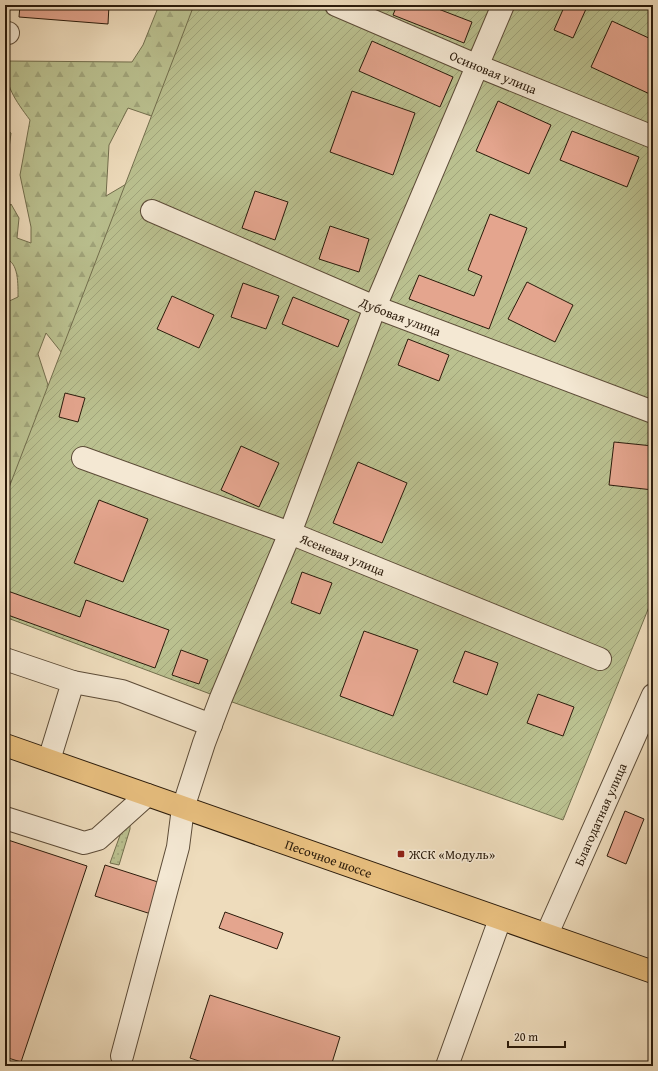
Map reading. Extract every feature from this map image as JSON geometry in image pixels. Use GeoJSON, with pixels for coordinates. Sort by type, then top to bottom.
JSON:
{"type":"FeatureCollection","features":[{"type":"Feature","properties":{"kind":"main road","name":"Песочное шоссе"},"geometry":{"type":"LineString","coordinates":[[5,745],[653,972]]}},
{"type":"Feature","properties":{"kind":"street","name":"Осиновая улица"},"geometry":{"type":"LineString","coordinates":[[336,5],[478,66],[653,137]]}},
{"type":"Feature","properties":{"kind":"street"},"geometry":{"type":"LineString","coordinates":[[122,1056],[178,847],[182,808],[211,725],[290,533],[375,307],[503,5]]}},
{"type":"Feature","properties":{"kind":"street","name":"Дубовая улица"},"geometry":{"type":"LineString","coordinates":[[152,211],[375,307],[653,412]]}},
{"type":"Feature","properties":{"kind":"street","name":"Ясеневая улица"},"geometry":{"type":"LineString","coordinates":[[83,458],[290,533],[600,659]]}},
{"type":"Feature","properties":{"kind":"street"},"geometry":{"type":"LineString","coordinates":[[5,659],[73,682],[122,691],[211,725]]}},
{"type":"Feature","properties":{"kind":"street"},"geometry":{"type":"LineString","coordinates":[[49,760],[73,682]]}},
{"type":"Feature","properties":{"kind":"street","name":"Благодатная улица"},"geometry":{"type":"LineString","coordinates":[[547,934],[653,696]]}},
{"type":"Feature","properties":{"kind":"street"},"geometry":{"type":"LineString","coordinates":[[5,818],[84,843],[98,839],[147,795]]}},
{"type":"Feature","properties":{"kind":"street"},"geometry":{"type":"LineString","coordinates":[[447,1066],[500,919]]}},
{"type":"Feature","properties":{"kind":"green space"},"geometry":{"type":"Polygon","coordinates":[[[159,5],[299,5],[163,120],[128,108],[109,145],[106,196],[133,180],[77,372],[46,333],[38,354],[51,394],[42,437],[5,490],[5,303],[18,297],[18,281],[15,269],[10,261],[5,259],[5,212],[11,204],[19,218],[17,238],[31,243],[31,227],[20,175],[30,120],[20,106],[9,85],[5,70],[5,61],[132,62],[143,45],[159,5]]]}},
{"type":"Feature","properties":{"kind":"green space"},"geometry":{"type":"Polygon","coordinates":[[[194,5],[653,5],[653,597],[563,820],[221,698],[5,617],[5,498],[194,5]]]}},
{"type":"Feature","properties":{"kind":"green space"},"geometry":{"type":"Polygon","coordinates":[[[5,130],[11,133],[5,180],[5,130]]]}},
{"type":"Feature","properties":{"kind":"green space"},"geometry":{"type":"Polygon","coordinates":[[[126,824],[130,825],[130,829],[119,865],[110,863],[123,827],[126,824]]]}},
{"type":"Feature","properties":{"kind":"building"},"geometry":{"type":"Polygon","coordinates":[[[20,5],[109,5],[108,24],[19,17],[20,5]]]}},
{"type":"Feature","properties":{"kind":"building"},"geometry":{"type":"Polygon","coordinates":[[[397,5],[428,5],[472,22],[464,43],[393,15],[397,5]]]}},
{"type":"Feature","properties":{"kind":"building"},"geometry":{"type":"Polygon","coordinates":[[[565,5],[578,5],[586,9],[573,38],[554,30],[565,5]]]}},
{"type":"Feature","properties":{"kind":"building"},"geometry":{"type":"Polygon","coordinates":[[[612,21],[653,40],[652,95],[591,67],[612,21]]]}},
{"type":"Feature","properties":{"kind":"building"},"geometry":{"type":"Polygon","coordinates":[[[372,41],[453,77],[440,107],[359,71],[372,41]]]}},
{"type":"Feature","properties":{"kind":"building"},"geometry":{"type":"Polygon","coordinates":[[[352,91],[415,113],[393,175],[330,152],[352,91]]]}},
{"type":"Feature","properties":{"kind":"building"},"geometry":{"type":"Polygon","coordinates":[[[498,101],[551,125],[529,174],[476,151],[498,101]]]}},
{"type":"Feature","properties":{"kind":"building"},"geometry":{"type":"Polygon","coordinates":[[[572,131],[639,157],[627,187],[560,160],[572,131]]]}},
{"type":"Feature","properties":{"kind":"building"},"geometry":{"type":"Polygon","coordinates":[[[255,191],[288,202],[275,240],[242,228],[255,191]]]}},
{"type":"Feature","properties":{"kind":"building"},"geometry":{"type":"Polygon","coordinates":[[[490,214],[527,228],[489,329],[409,299],[419,275],[474,296],[482,276],[468,270],[490,214]]]}},
{"type":"Feature","properties":{"kind":"building"},"geometry":{"type":"Polygon","coordinates":[[[330,226],[369,239],[359,272],[319,259],[330,226]]]}},
{"type":"Feature","properties":{"kind":"building"},"geometry":{"type":"Polygon","coordinates":[[[527,282],[573,305],[555,342],[508,319],[527,282]]]}},
{"type":"Feature","properties":{"kind":"building"},"geometry":{"type":"Polygon","coordinates":[[[243,283],[279,296],[266,329],[231,317],[243,283]]]}},
{"type":"Feature","properties":{"kind":"building"},"geometry":{"type":"Polygon","coordinates":[[[172,296],[214,315],[199,348],[157,329],[172,296]]]}},
{"type":"Feature","properties":{"kind":"building"},"geometry":{"type":"Polygon","coordinates":[[[293,297],[349,320],[338,347],[282,324],[293,297]]]}},
{"type":"Feature","properties":{"kind":"building"},"geometry":{"type":"Polygon","coordinates":[[[408,339],[449,355],[439,381],[398,365],[408,339]]]}},
{"type":"Feature","properties":{"kind":"building"},"geometry":{"type":"Polygon","coordinates":[[[65,393],[85,398],[78,422],[59,417],[65,393]]]}},
{"type":"Feature","properties":{"kind":"building"},"geometry":{"type":"Polygon","coordinates":[[[614,442],[653,446],[653,490],[609,485],[614,442]]]}},
{"type":"Feature","properties":{"kind":"building"},"geometry":{"type":"Polygon","coordinates":[[[241,446],[279,463],[259,507],[221,490],[241,446]]]}},
{"type":"Feature","properties":{"kind":"building"},"geometry":{"type":"Polygon","coordinates":[[[358,462],[407,483],[382,543],[333,523],[358,462]]]}},
{"type":"Feature","properties":{"kind":"building"},"geometry":{"type":"Polygon","coordinates":[[[99,500],[148,519],[123,582],[74,563],[99,500]]]}},
{"type":"Feature","properties":{"kind":"building"},"geometry":{"type":"Polygon","coordinates":[[[302,572],[332,583],[320,614],[291,603],[302,572]]]}},
{"type":"Feature","properties":{"kind":"building"},"geometry":{"type":"Polygon","coordinates":[[[5,590],[80,617],[86,600],[169,630],[155,668],[5,614],[5,590]]]}},
{"type":"Feature","properties":{"kind":"building"},"geometry":{"type":"Polygon","coordinates":[[[364,631],[418,650],[393,716],[340,696],[364,631]]]}},
{"type":"Feature","properties":{"kind":"building"},"geometry":{"type":"Polygon","coordinates":[[[181,650],[208,660],[199,684],[172,675],[181,650]]]}},
{"type":"Feature","properties":{"kind":"building"},"geometry":{"type":"Polygon","coordinates":[[[465,651],[498,663],[487,695],[453,682],[465,651]]]}},
{"type":"Feature","properties":{"kind":"building"},"geometry":{"type":"Polygon","coordinates":[[[538,694],[574,707],[563,736],[527,723],[538,694]]]}},
{"type":"Feature","properties":{"kind":"building"},"geometry":{"type":"Polygon","coordinates":[[[625,811],[644,819],[626,864],[607,856],[625,811]]]}},
{"type":"Feature","properties":{"kind":"building"},"geometry":{"type":"Polygon","coordinates":[[[5,839],[87,866],[21,1062],[5,1057],[5,839]]]}},
{"type":"Feature","properties":{"kind":"building"},"geometry":{"type":"Polygon","coordinates":[[[105,865],[161,883],[151,914],[95,896],[105,865]]]}},
{"type":"Feature","properties":{"kind":"building"},"geometry":{"type":"Polygon","coordinates":[[[225,912],[283,933],[277,949],[219,928],[225,912]]]}},
{"type":"Feature","properties":{"kind":"building"},"geometry":{"type":"Polygon","coordinates":[[[210,995],[340,1037],[331,1066],[214,1066],[190,1058],[210,995]]]}},
{"type":"Feature","properties":{"kind":"place","name":"ЖСК «Модуль»"},"geometry":{"type":"Point","coordinates":[401,854]}}]}
